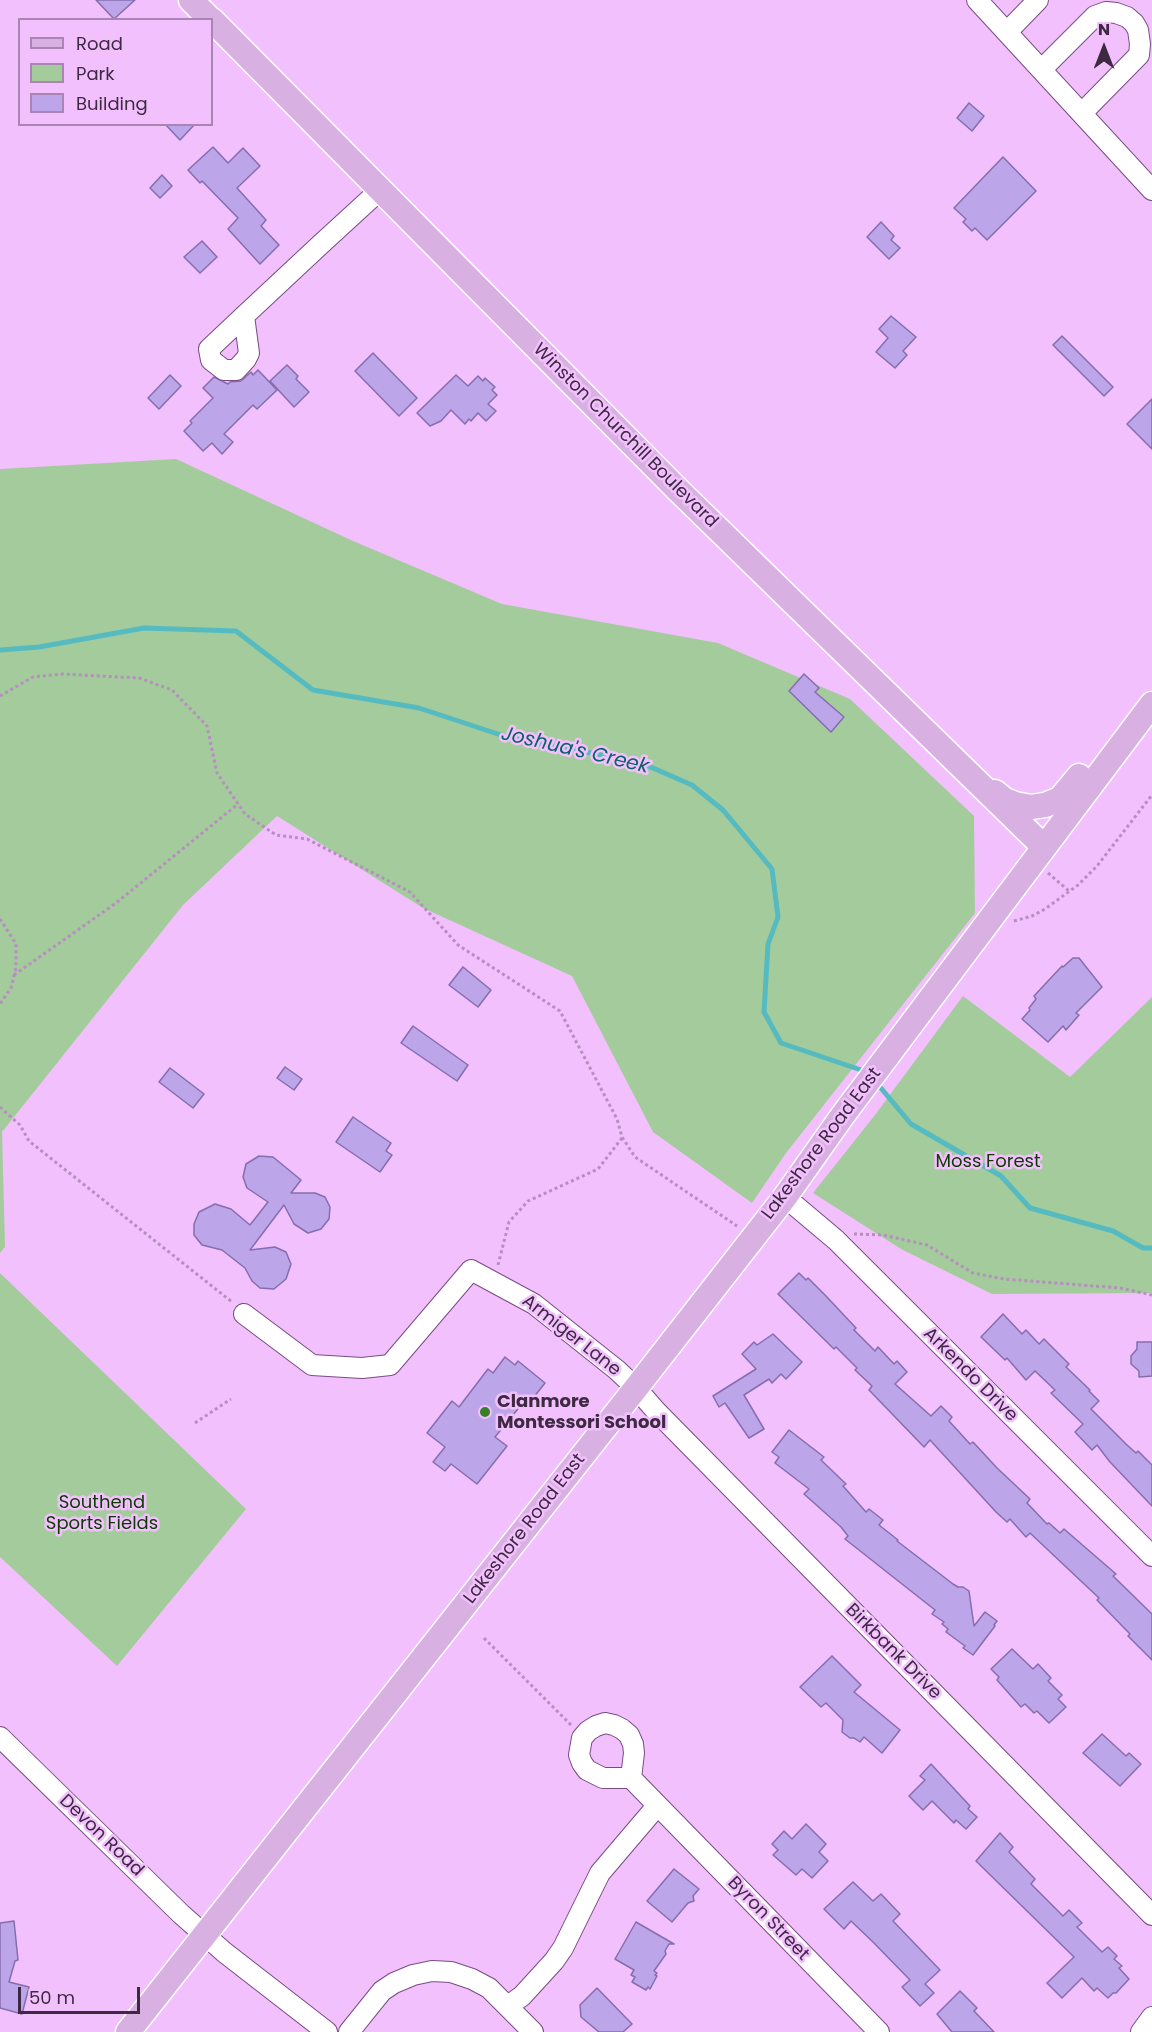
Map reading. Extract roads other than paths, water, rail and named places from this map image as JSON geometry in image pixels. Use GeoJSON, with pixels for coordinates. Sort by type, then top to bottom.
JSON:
{"type":"FeatureCollection","features":[{"type":"Feature","properties":{"kind":"main road","name":"Winston Churchill Boulevard"},"geometry":{"type":"LineString","coordinates":[[191,0],[209,18]]}},
{"type":"Feature","properties":{"kind":"main road","name":"Winston Churchill Boulevard"},"geometry":{"type":"LineString","coordinates":[[213,22],[677,489],[1044,847]]}},
{"type":"Feature","properties":{"kind":"main road","name":"Lakeshore Road East"},"geometry":{"type":"LineString","coordinates":[[128,2032],[785,1197],[843,1115],[1152,704]]}},
{"type":"Feature","properties":{"kind":"main road"},"geometry":{"type":"LineString","coordinates":[[963,769],[980,778],[1005,800],[1031,807],[1045,806],[1065,794],[1106,740],[1123,741]]}},
{"type":"Feature","properties":{"kind":"street"},"geometry":{"type":"LineString","coordinates":[[977,0],[1152,189]]}},
{"type":"Feature","properties":{"kind":"street"},"geometry":{"type":"LineString","coordinates":[[1007,32],[1038,0]]}},
{"type":"Feature","properties":{"kind":"street"},"geometry":{"type":"LineString","coordinates":[[1042,69],[1095,16],[1106,12],[1116,13],[1127,16],[1134,23],[1138,30],[1139,55],[1082,113]]}},
{"type":"Feature","properties":{"kind":"street"},"geometry":{"type":"LineString","coordinates":[[244,316],[380,189]]}},
{"type":"Feature","properties":{"kind":"street","name":"Arkendo Drive"},"geometry":{"type":"LineString","coordinates":[[785,1197],[836,1240],[1152,1556]]}},
{"type":"Feature","properties":{"kind":"street","name":"Armiger Lane"},"geometry":{"type":"LineString","coordinates":[[244,1314],[312,1365],[362,1368],[390,1365],[471,1270],[534,1304],[617,1370],[636,1388]]}},
{"type":"Feature","properties":{"kind":"street","name":"Birkbank Drive"},"geometry":{"type":"LineString","coordinates":[[636,1388],[656,1411],[1152,1915]]}},
{"type":"Feature","properties":{"kind":"street","name":"Devon Road"},"geometry":{"type":"LineString","coordinates":[[0,1737],[181,1914],[224,1952],[327,2032]]}},
{"type":"Feature","properties":{"kind":"street","name":"Byron Street"},"geometry":{"type":"LineString","coordinates":[[631,1778],[879,2032]]}},
{"type":"Feature","properties":{"kind":"street"},"geometry":{"type":"LineString","coordinates":[[508,2006],[522,1996],[554,1961],[563,1948],[600,1873],[657,1806]]}},
{"type":"Feature","properties":{"kind":"street"},"geometry":{"type":"LineString","coordinates":[[349,2032],[382,1991],[413,1975],[432,1971],[451,1972],[472,1978],[489,1988],[533,2032]]}},
{"type":"Feature","properties":{"kind":"street"},"geometry":{"type":"LineString","coordinates":[[1141,2032],[1152,2017]]}},
{"type":"Feature","properties":{"kind":"waterway","name":"Joshua's Creek"},"geometry":{"type":"LineString","coordinates":[[0,650],[39,647],[144,628],[236,631],[313,690],[419,708],[510,738],[639,762],[692,785],[723,810],[772,869],[778,917],[768,944],[764,1012],[781,1043],[867,1072]]}},
{"type":"Feature","properties":{"kind":"waterway","name":"Joshua's Creek"},"geometry":{"type":"LineString","coordinates":[[875,1081],[911,1124],[1001,1176],[1030,1208],[1113,1231],[1143,1248],[1152,1248]]}},
{"type":"Feature","properties":{"kind":"place","name":"Clanmore Montessori School"},"geometry":{"type":"Point","coordinates":[485,1412]}},
{"type":"Feature","properties":{"kind":"park label","name":"Moss Forest"},"geometry":{"type":"Point","coordinates":[988,1162]}},
{"type":"Feature","properties":{"kind":"park label","name":"Southend Sports Fields"},"geometry":{"type":"Point","coordinates":[102,1513]}}]}
